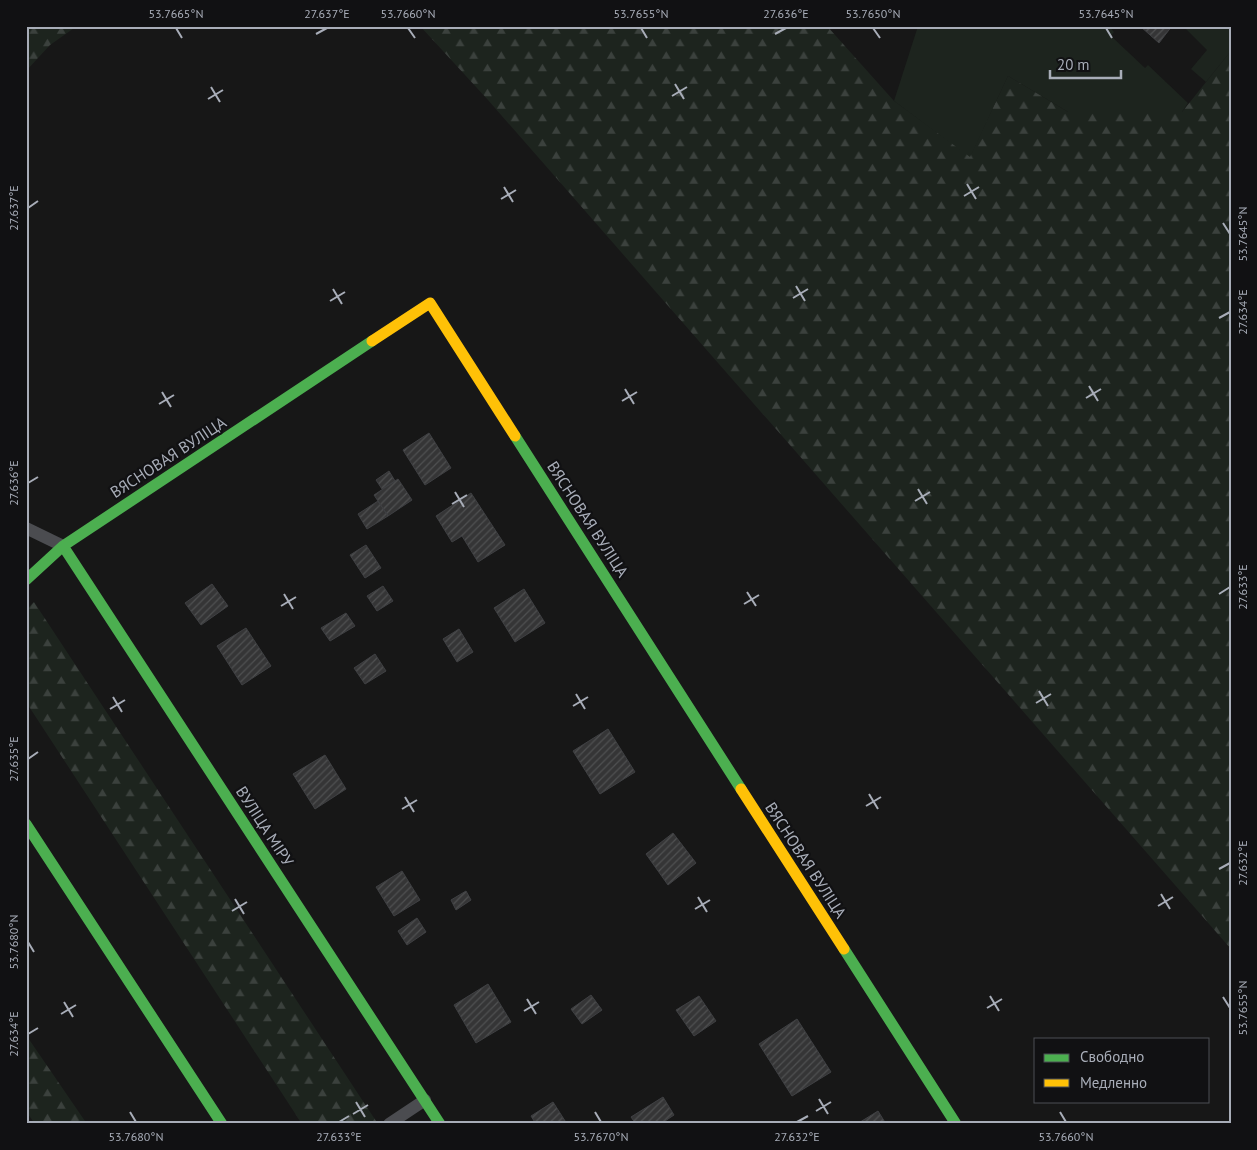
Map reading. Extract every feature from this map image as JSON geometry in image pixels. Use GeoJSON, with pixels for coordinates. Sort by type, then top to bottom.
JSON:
{"type":"FeatureCollection","features":[{"type":"Feature","properties":{"kind":"street","name":"ВЯСНОВАЯ ВУЛІЦА"},"geometry":{"type":"LineString","coordinates":[[63,546],[430,303],[956,1124]]}},
{"type":"Feature","properties":{"kind":"street"},"geometry":{"type":"LineString","coordinates":[[26,580],[63,546]]}},
{"type":"Feature","properties":{"kind":"street","name":"ВУЛІЦА МІРУ"},"geometry":{"type":"LineString","coordinates":[[63,546],[440,1124]]}},
{"type":"Feature","properties":{"kind":"street"},"geometry":{"type":"LineString","coordinates":[[26,824],[222,1124]]}},
{"type":"Feature","properties":{"kind":"lane"},"geometry":{"type":"LineString","coordinates":[[26,528],[63,546]]}},
{"type":"Feature","properties":{"kind":"lane"},"geometry":{"type":"LineString","coordinates":[[389,1124],[425,1100]]}},
{"type":"Feature","properties":{"kind":"green space"},"geometry":{"type":"Polygon","coordinates":[[[26,26],[77,26],[50,45],[26,71],[26,26]]]}},
{"type":"Feature","properties":{"kind":"green space"},"geometry":{"type":"Polygon","coordinates":[[[420,26],[827,26],[894,101],[970,157],[1008,76],[1068,112],[1182,112],[1231,51],[1231,949],[488,100],[420,26]]]}},
{"type":"Feature","properties":{"kind":"green space"},"geometry":{"type":"Polygon","coordinates":[[[918,26],[1109,26],[1114,32],[1111,36],[1145,68],[1148,65],[1188,103],[1182,112],[1068,112],[1008,76],[970,158],[894,101],[918,26]]]}},
{"type":"Feature","properties":{"kind":"green space"},"geometry":{"type":"Polygon","coordinates":[[[1183,26],[1231,26],[1231,51],[1206,82],[1191,69],[1207,50],[1183,26]]]}},
{"type":"Feature","properties":{"kind":"green space"},"geometry":{"type":"Polygon","coordinates":[[[34,602],[378,1124],[302,1124],[26,702],[26,610],[34,602]]]}},
{"type":"Feature","properties":{"kind":"green space"},"geometry":{"type":"Polygon","coordinates":[[[26,1035],[87,1124],[35,1124],[26,1111],[26,1035]]]}},
{"type":"Feature","properties":{"kind":"building"},"geometry":{"type":"Polygon","coordinates":[[[1140,26],[1172,26],[1159,43],[1140,26]]]}},
{"type":"Feature","properties":{"kind":"building"},"geometry":{"type":"Polygon","coordinates":[[[429,433],[451,468],[425,485],[403,450],[429,433]]]}},
{"type":"Feature","properties":{"kind":"building"},"geometry":{"type":"Polygon","coordinates":[[[389,471],[395,481],[382,489],[376,480],[389,471]]]}},
{"type":"Feature","properties":{"kind":"building"},"geometry":{"type":"Polygon","coordinates":[[[398,479],[412,500],[388,516],[374,495],[398,479]]]}},
{"type":"Feature","properties":{"kind":"building"},"geometry":{"type":"Polygon","coordinates":[[[471,493],[505,545],[478,562],[462,536],[452,542],[436,516],[471,493]]]}},
{"type":"Feature","properties":{"kind":"building"},"geometry":{"type":"Polygon","coordinates":[[[378,501],[388,516],[367,529],[358,514],[378,501]]]}},
{"type":"Feature","properties":{"kind":"building"},"geometry":{"type":"Polygon","coordinates":[[[366,545],[381,568],[365,578],[350,555],[366,545]]]}},
{"type":"Feature","properties":{"kind":"building"},"geometry":{"type":"Polygon","coordinates":[[[212,584],[228,606],[201,625],[185,603],[212,584]]]}},
{"type":"Feature","properties":{"kind":"building"},"geometry":{"type":"Polygon","coordinates":[[[383,586],[393,601],[377,611],[367,596],[383,586]]]}},
{"type":"Feature","properties":{"kind":"building"},"geometry":{"type":"Polygon","coordinates":[[[524,589],[545,623],[515,642],[494,608],[524,589]]]}},
{"type":"Feature","properties":{"kind":"building"},"geometry":{"type":"Polygon","coordinates":[[[346,613],[355,626],[330,641],[321,628],[346,613]]]}},
{"type":"Feature","properties":{"kind":"building"},"geometry":{"type":"Polygon","coordinates":[[[246,628],[271,666],[242,685],[217,646],[246,628]]]}},
{"type":"Feature","properties":{"kind":"building"},"geometry":{"type":"Polygon","coordinates":[[[459,629],[473,652],[457,662],[443,639],[459,629]]]}},
{"type":"Feature","properties":{"kind":"building"},"geometry":{"type":"Polygon","coordinates":[[[375,654],[386,671],[365,684],[354,668],[375,654]]]}},
{"type":"Feature","properties":{"kind":"building"},"geometry":{"type":"Polygon","coordinates":[[[608,729],[635,772],[600,794],[573,751],[608,729]]]}},
{"type":"Feature","properties":{"kind":"building"},"geometry":{"type":"Polygon","coordinates":[[[325,755],[346,789],[315,809],[293,774],[325,755]]]}},
{"type":"Feature","properties":{"kind":"building"},"geometry":{"type":"Polygon","coordinates":[[[673,833],[696,863],[668,885],[646,854],[673,833]]]}},
{"type":"Feature","properties":{"kind":"building"},"geometry":{"type":"Polygon","coordinates":[[[402,871],[420,900],[394,916],[376,887],[402,871]]]}},
{"type":"Feature","properties":{"kind":"building"},"geometry":{"type":"Polygon","coordinates":[[[466,891],[471,900],[456,910],[451,900],[466,891]]]}},
{"type":"Feature","properties":{"kind":"building"},"geometry":{"type":"Polygon","coordinates":[[[417,918],[426,932],[407,945],[398,931],[417,918]]]}},
{"type":"Feature","properties":{"kind":"building"},"geometry":{"type":"Polygon","coordinates":[[[488,984],[511,1022],[476,1043],[454,1005],[488,984]]]}},
{"type":"Feature","properties":{"kind":"building"},"geometry":{"type":"Polygon","coordinates":[[[591,995],[602,1010],[582,1024],[571,1009],[591,995]]]}},
{"type":"Feature","properties":{"kind":"building"},"geometry":{"type":"Polygon","coordinates":[[[699,996],[716,1021],[694,1036],[676,1010],[699,996]]]}},
{"type":"Feature","properties":{"kind":"building"},"geometry":{"type":"Polygon","coordinates":[[[797,1019],[831,1072],[792,1096],[759,1044],[797,1019]]]}},
{"type":"Feature","properties":{"kind":"building"},"geometry":{"type":"Polygon","coordinates":[[[663,1097],[674,1115],[662,1124],[636,1124],[631,1117],[663,1097]]]}},
{"type":"Feature","properties":{"kind":"building"},"geometry":{"type":"Polygon","coordinates":[[[553,1102],[567,1124],[536,1124],[531,1116],[553,1102]]]}},
{"type":"Feature","properties":{"kind":"building"},"geometry":{"type":"Polygon","coordinates":[[[878,1111],[886,1124],[857,1124],[878,1111]]]}},
{"type":"Feature","properties":{"kind":"traffic: fast"},"geometry":{"type":"LineString","coordinates":[[26,580],[63,546],[372,341]]}},
{"type":"Feature","properties":{"kind":"traffic: fast"},"geometry":{"type":"LineString","coordinates":[[515,436],[741,789]]}},
{"type":"Feature","properties":{"kind":"traffic: fast"},"geometry":{"type":"LineString","coordinates":[[63,546],[440,1124]]}},
{"type":"Feature","properties":{"kind":"traffic: fast"},"geometry":{"type":"LineString","coordinates":[[26,824],[222,1124]]}},
{"type":"Feature","properties":{"kind":"traffic: fast"},"geometry":{"type":"LineString","coordinates":[[844,949],[956,1124]]}},
{"type":"Feature","properties":{"kind":"traffic: slow"},"geometry":{"type":"LineString","coordinates":[[372,341],[430,303],[515,436]]}},
{"type":"Feature","properties":{"kind":"traffic: slow"},"geometry":{"type":"LineString","coordinates":[[741,789],[844,949]]}}]}
